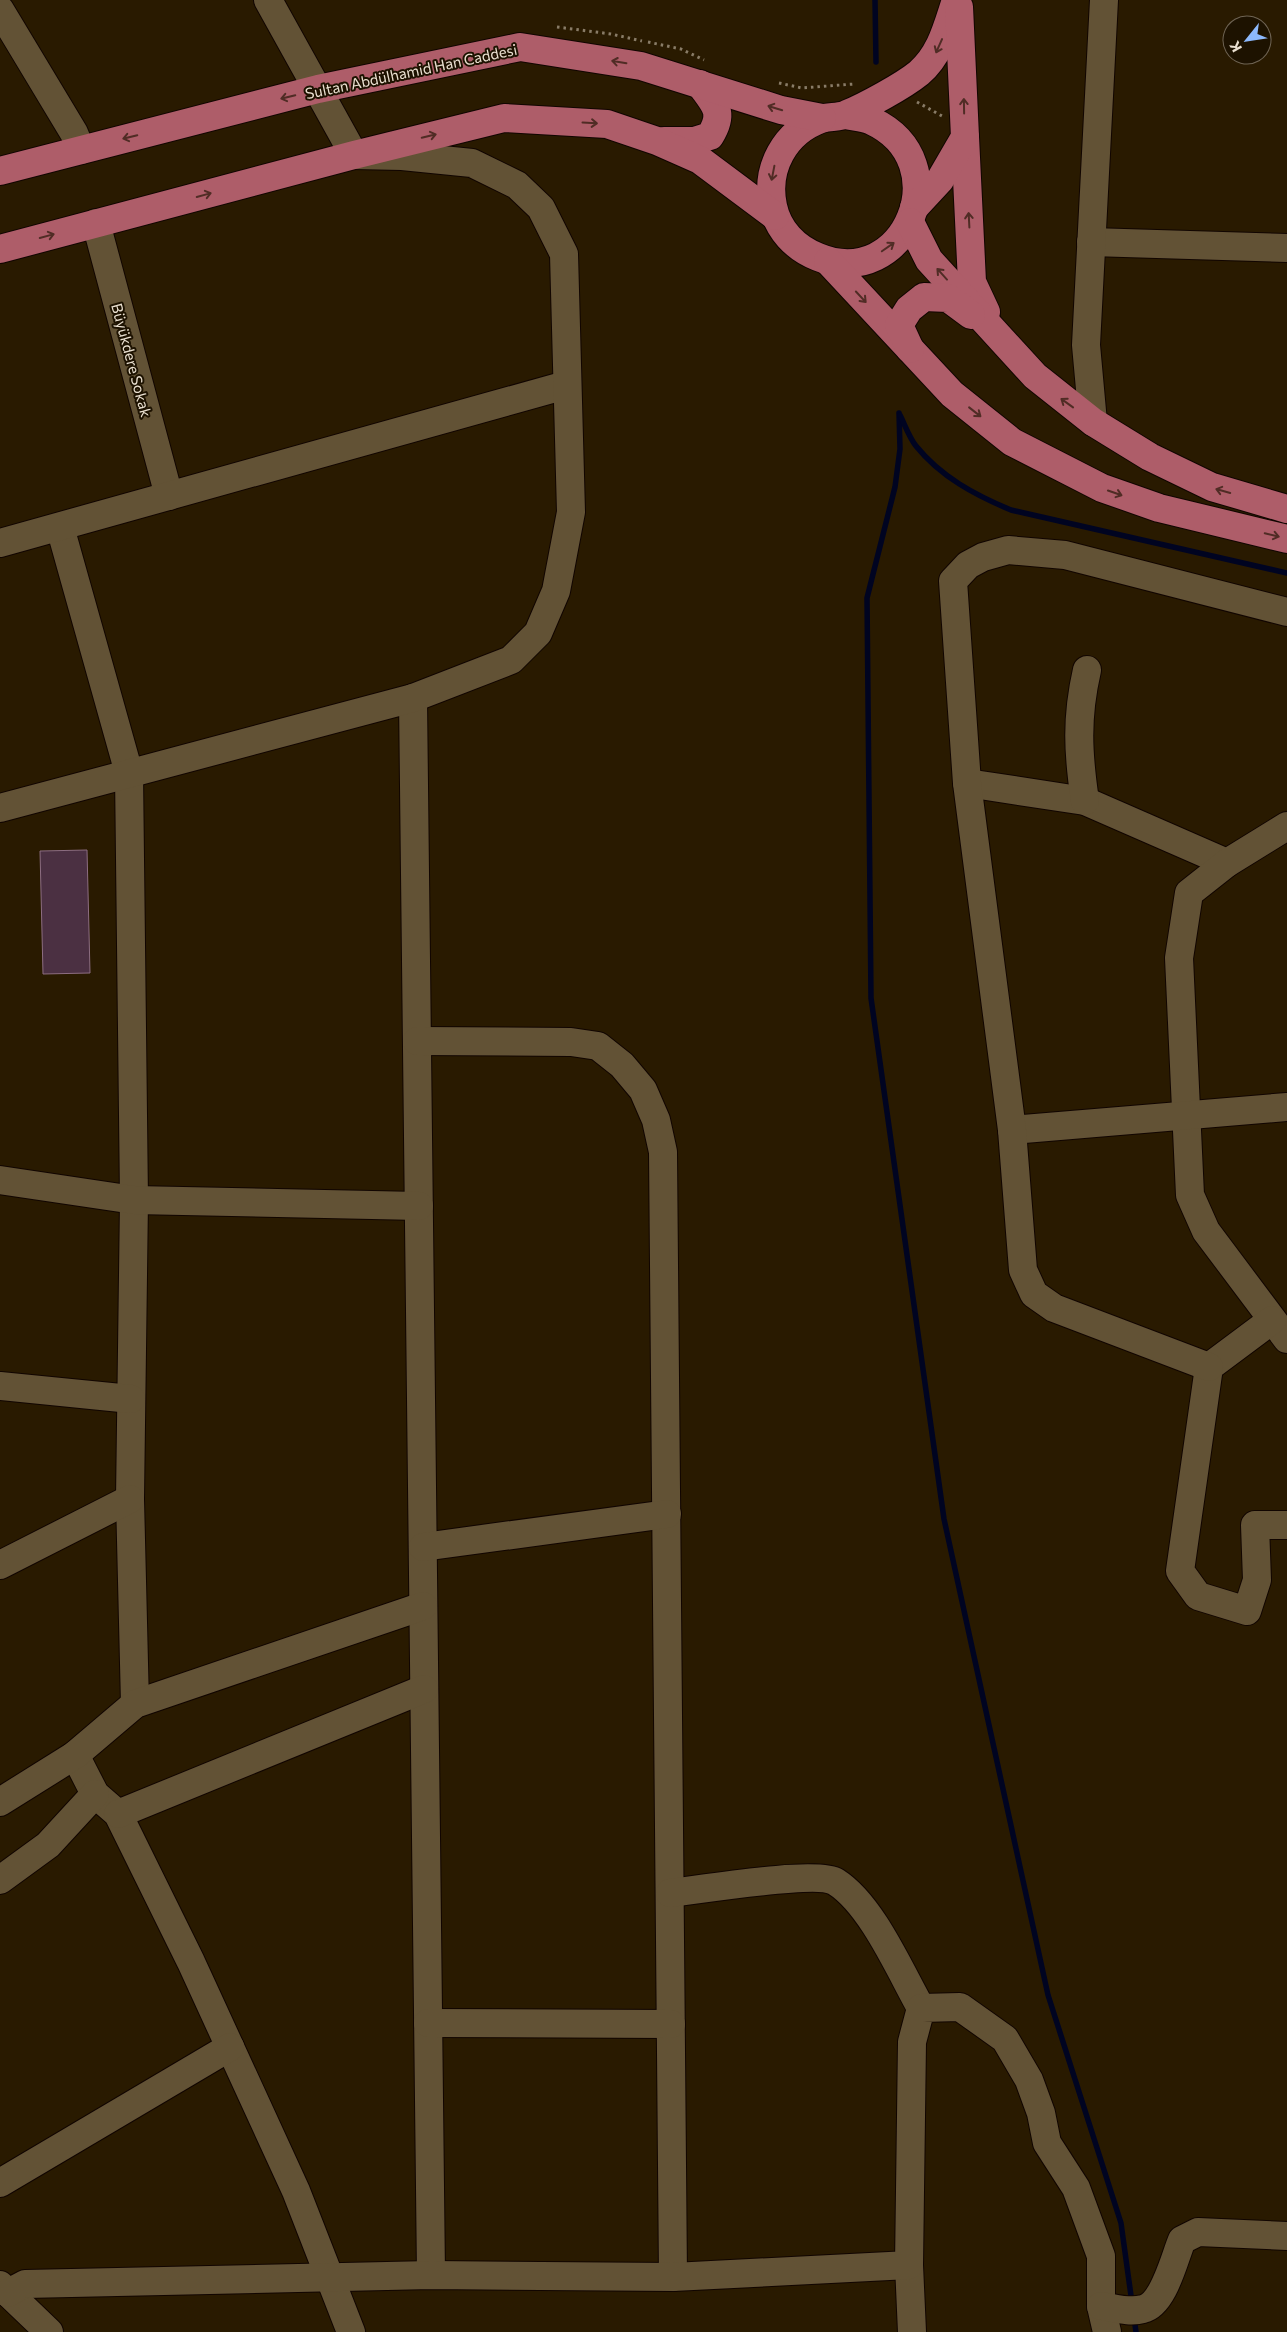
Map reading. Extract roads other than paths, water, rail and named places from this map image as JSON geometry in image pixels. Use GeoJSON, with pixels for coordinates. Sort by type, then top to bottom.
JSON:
{"type":"FeatureCollection","features":[{"type":"Feature","properties":{"kind":"main road"},"geometry":{"type":"LineString","coordinates":[[957,0],[935,56],[918,73],[898,86],[834,117],[801,129],[784,146],[773,168],[770,192],[775,216],[787,236],[806,252],[828,261],[852,263],[876,256],[896,242],[912,215],[940,180],[965,129]]}},
{"type":"Feature","properties":{"kind":"main road"},"geometry":{"type":"LineString","coordinates":[[957,0],[972,282],[996,334]]}},
{"type":"Feature","properties":{"kind":"main road","name":"Sultan Abdülhamid Han Caddesi"},"geometry":{"type":"LineString","coordinates":[[0,171],[318,89],[520,48],[641,66],[781,110],[834,117]]}},
{"type":"Feature","properties":{"kind":"main road"},"geometry":{"type":"LineString","coordinates":[[657,141],[694,141],[710,136],[718,123],[718,108],[700,84]]}},
{"type":"Feature","properties":{"kind":"main road"},"geometry":{"type":"LineString","coordinates":[[834,117],[870,120],[891,132],[907,151],[916,174],[917,198],[912,215],[930,260],[1035,376],[1093,422],[1150,457],[1212,487],[1287,509]]}},
{"type":"Feature","properties":{"kind":"main road"},"geometry":{"type":"LineString","coordinates":[[0,248],[354,155],[504,118],[607,124],[657,141],[700,160],[775,216]]}},
{"type":"Feature","properties":{"kind":"main road"},"geometry":{"type":"LineString","coordinates":[[828,261],[952,394],[1012,442],[1102,488],[1159,508],[1287,539]]}},
{"type":"Feature","properties":{"kind":"main road"},"geometry":{"type":"LineString","coordinates":[[910,349],[899,325],[909,309],[924,297],[948,298],[996,334]]}},
{"type":"Feature","properties":{"kind":"street"},"geometry":{"type":"LineString","coordinates":[[0,808],[414,698],[511,660],[538,633],[556,591],[571,512],[566,385],[564,254],[541,208],[517,185],[472,163],[402,156],[354,155],[268,0]]}},
{"type":"Feature","properties":{"kind":"street"},"geometry":{"type":"LineString","coordinates":[[1093,422],[1086,345],[1104,0]]}},
{"type":"Feature","properties":{"kind":"street"},"geometry":{"type":"LineString","coordinates":[[0,10],[74,133],[81,150]]}},
{"type":"Feature","properties":{"kind":"street","name":"Büyükdere Sokak"},"geometry":{"type":"LineString","coordinates":[[96,223],[169,496]]}},
{"type":"Feature","properties":{"kind":"street"},"geometry":{"type":"LineString","coordinates":[[1091,242],[1287,248]]}},
{"type":"Feature","properties":{"kind":"street"},"geometry":{"type":"LineString","coordinates":[[0,543],[566,385]]}},
{"type":"Feature","properties":{"kind":"street"},"geometry":{"type":"LineString","coordinates":[[60,526],[129,773],[134,1200],[130,1499],[135,1704]]}},
{"type":"Feature","properties":{"kind":"street"},"geometry":{"type":"LineString","coordinates":[[1287,612],[1065,555],[1008,550],[983,557],[968,565],[953,581],[967,783],[1012,1130],[1023,1270],[1034,1294],[1054,1308],[1209,1367],[1280,1329],[1206,1231],[1190,1194],[1179,958],[1189,893],[1227,863],[1287,826]]}},
{"type":"Feature","properties":{"kind":"street"},"geometry":{"type":"LineString","coordinates":[[1085,801],[1078,759],[1080,704],[1088,670]]}},
{"type":"Feature","properties":{"kind":"street"},"geometry":{"type":"LineString","coordinates":[[414,698],[431,2275]]}},
{"type":"Feature","properties":{"kind":"street"},"geometry":{"type":"LineString","coordinates":[[967,783],[1085,801],[1227,863]]}},
{"type":"Feature","properties":{"kind":"street"},"geometry":{"type":"LineString","coordinates":[[417,1041],[571,1042],[598,1046],[622,1065],[643,1090],[656,1120],[663,1152],[673,2276]]}},
{"type":"Feature","properties":{"kind":"street"},"geometry":{"type":"LineString","coordinates":[[1012,1130],[1287,1107]]}},
{"type":"Feature","properties":{"kind":"street"},"geometry":{"type":"LineString","coordinates":[[0,1180],[134,1200],[419,1206]]}},
{"type":"Feature","properties":{"kind":"street"},"geometry":{"type":"LineString","coordinates":[[1209,1367],[1180,1571],[1198,1596],[1247,1611],[1256,1580],[1255,1524],[1287,1525]]}},
{"type":"Feature","properties":{"kind":"street"},"geometry":{"type":"LineString","coordinates":[[0,1386],[131,1398]]}},
{"type":"Feature","properties":{"kind":"street"},"geometry":{"type":"LineString","coordinates":[[0,1565],[130,1499]]}},
{"type":"Feature","properties":{"kind":"street"},"geometry":{"type":"LineString","coordinates":[[423,1547],[667,1514]]}},
{"type":"Feature","properties":{"kind":"street"},"geometry":{"type":"LineString","coordinates":[[0,1802],[75,1755],[135,1704],[423,1606]]}},
{"type":"Feature","properties":{"kind":"street"},"geometry":{"type":"LineString","coordinates":[[118,1814],[424,1689]]}},
{"type":"Feature","properties":{"kind":"street"},"geometry":{"type":"LineString","coordinates":[[75,1755],[96,1794],[118,1814],[191,1962],[296,2191],[328,2278],[351,2332]]}},
{"type":"Feature","properties":{"kind":"street"},"geometry":{"type":"LineString","coordinates":[[0,1880],[48,1845],[96,1794]]}},
{"type":"Feature","properties":{"kind":"street"},"geometry":{"type":"LineString","coordinates":[[670,1893],[808,1878],[834,1881],[855,1897],[872,1922],[921,2008],[912,2042],[909,2265],[912,2332]]}},
{"type":"Feature","properties":{"kind":"street"},"geometry":{"type":"LineString","coordinates":[[921,2008],[960,2008],[1005,2039],[1029,2080],[1041,2113],[1047,2142],[1076,2188],[1101,2256],[1101,2306],[1107,2332]]}},
{"type":"Feature","properties":{"kind":"street"},"geometry":{"type":"LineString","coordinates":[[428,2023],[671,2024]]}},
{"type":"Feature","properties":{"kind":"street"},"geometry":{"type":"LineString","coordinates":[[0,2182],[230,2047]]}},
{"type":"Feature","properties":{"kind":"street"},"geometry":{"type":"LineString","coordinates":[[1101,2306],[1136,2310],[1159,2298],[1182,2240],[1188,2235],[1198,2232],[1287,2236]]}},
{"type":"Feature","properties":{"kind":"street"},"geometry":{"type":"LineString","coordinates":[[4,2289],[26,2284],[431,2275],[673,2276],[909,2265]]}},
{"type":"Feature","properties":{"kind":"street"},"geometry":{"type":"LineString","coordinates":[[4,2289],[49,2332]]}},
{"type":"Feature","properties":{"kind":"waterway"},"geometry":{"type":"LineString","coordinates":[[875,0],[876,62]]}},
{"type":"Feature","properties":{"kind":"waterway"},"geometry":{"type":"LineString","coordinates":[[899,413],[900,449],[895,487],[867,598],[871,998],[944,1519],[1048,1995],[1121,2223],[1132,2303]]}},
{"type":"Feature","properties":{"kind":"waterway"},"geometry":{"type":"LineString","coordinates":[[900,415],[909,435],[936,467],[959,484],[1011,510],[1287,573]]}},
{"type":"Feature","properties":{"kind":"waterway"},"geometry":{"type":"LineString","coordinates":[[1134,2317],[1136,2332]]}}]}
